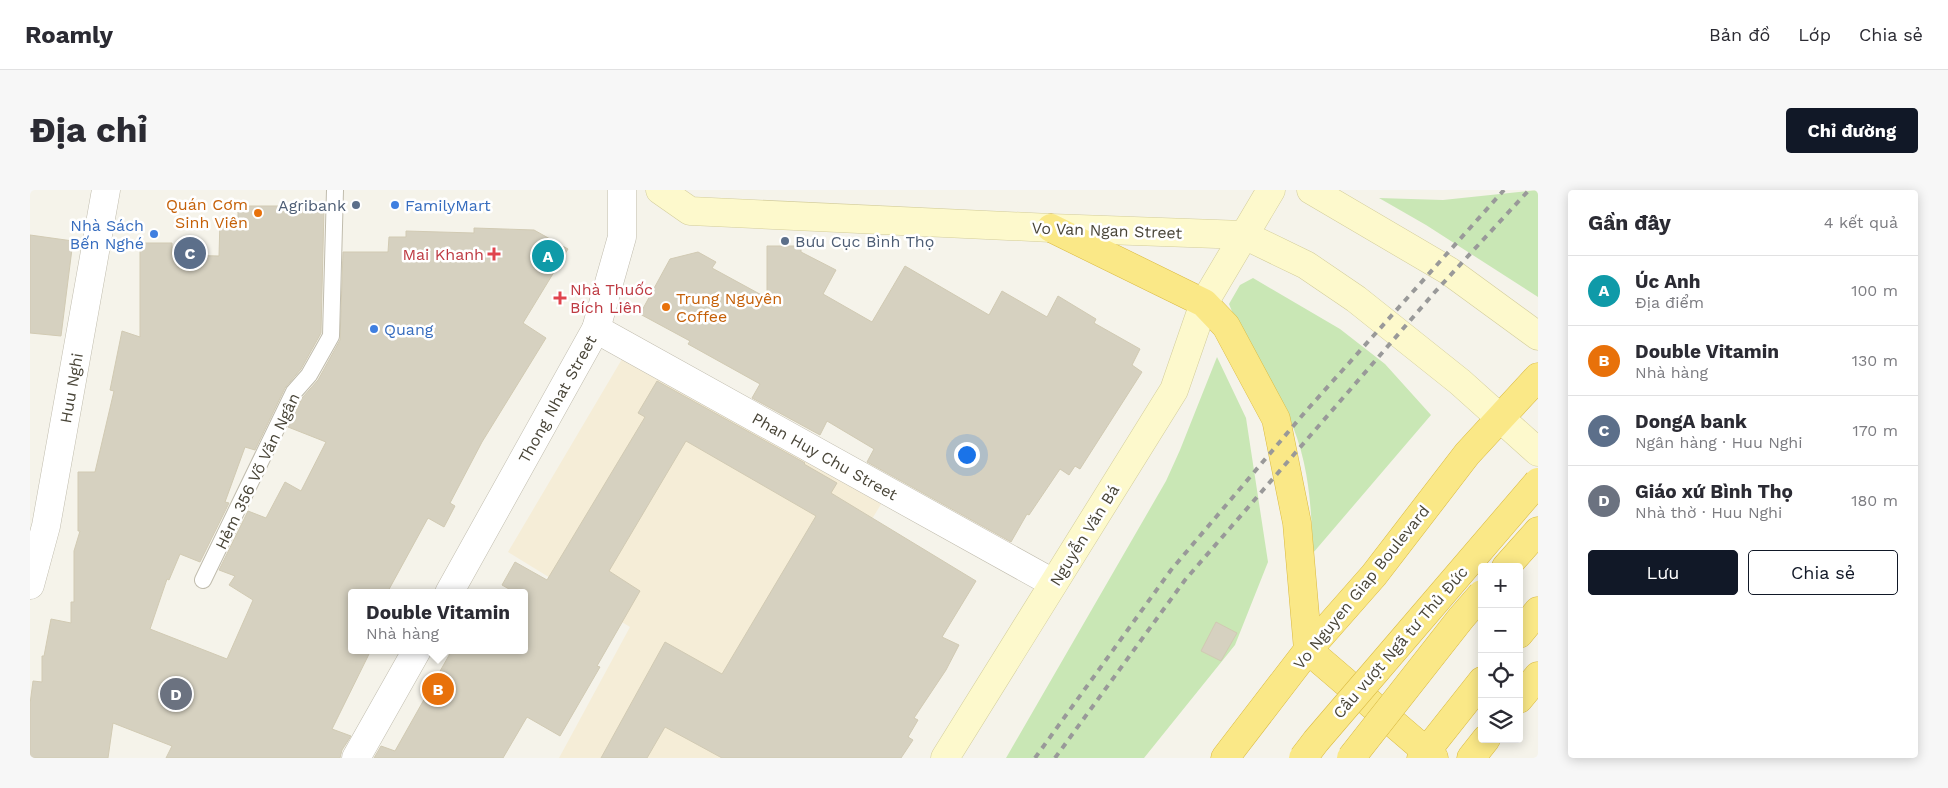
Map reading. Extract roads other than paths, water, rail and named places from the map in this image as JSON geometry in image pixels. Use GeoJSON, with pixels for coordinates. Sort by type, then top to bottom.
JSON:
{"type":"FeatureCollection","features":[{"type":"Feature","properties":{"kind":"highway"},"geometry":{"type":"LineString","coordinates":[[1051,228],[1204,303],[1226,326],[1276,419],[1297,523],[1308,650],[1427,756],[1478,686]]}},
{"type":"Feature","properties":{"kind":"highway","name":"Vo Nguyen Giap Boulevard"},"geometry":{"type":"LineString","coordinates":[[1225,758],[1308,650],[1374,575],[1467,454],[1538,377]]}},
{"type":"Feature","properties":{"kind":"highway","name":"Cầu vượt Ngã tư Thủ Đức"},"geometry":{"type":"LineString","coordinates":[[1303,758],[1322,733],[1538,482]]}},
{"type":"Feature","properties":{"kind":"highway"},"geometry":{"type":"LineString","coordinates":[[1510,563],[1538,531]]}},
{"type":"Feature","properties":{"kind":"highway","name":"Cầu vượt Ngã tư Thủ Đức"},"geometry":{"type":"LineString","coordinates":[[1351,758],[1478,599]]}},
{"type":"Feature","properties":{"kind":"highway"},"geometry":{"type":"LineString","coordinates":[[1523,629],[1538,611]]}},
{"type":"Feature","properties":{"kind":"highway"},"geometry":{"type":"LineString","coordinates":[[1520,698],[1538,676]]}},
{"type":"Feature","properties":{"kind":"highway"},"geometry":{"type":"LineString","coordinates":[[1471,758],[1483,743]]}},
{"type":"Feature","properties":{"kind":"main road","name":"Vo Van Ngan Street"},"geometry":{"type":"LineString","coordinates":[[660,190],[690,212],[1244,235],[1306,266],[1356,299],[1460,382],[1538,452]]}},
{"type":"Feature","properties":{"kind":"main road","name":"Nguyễn Văn Bá"},"geometry":{"type":"LineString","coordinates":[[944,758],[1174,390],[1204,303],[1272,190]]}},
{"type":"Feature","properties":{"kind":"main road"},"geometry":{"type":"LineString","coordinates":[[1311,190],[1449,271],[1538,336]]}},
{"type":"Feature","properties":{"kind":"street","name":"Huu Nghi"},"geometry":{"type":"LineString","coordinates":[[30,585],[38,525],[106,190]]}},
{"type":"Feature","properties":{"kind":"street","name":"Thong Nhat Street"},"geometry":{"type":"LineString","coordinates":[[451,589],[596,329],[622,237],[622,190]]}},
{"type":"Feature","properties":{"kind":"street","name":"Phan Huy Chu Street"},"geometry":{"type":"LineString","coordinates":[[596,329],[1053,583]]}},
{"type":"Feature","properties":{"kind":"street"},"geometry":{"type":"LineString","coordinates":[[357,758],[415,654]]}},
{"type":"Feature","properties":{"kind":"lane","name":"Hẻm 356 Võ Văn Ngân"},"geometry":{"type":"LineString","coordinates":[[204,580],[294,392],[309,375],[331,336],[335,190]]}},
{"type":"Feature","properties":{"kind":"railway"},"geometry":{"type":"LineString","coordinates":[[1035,758],[1171,570],[1306,411],[1504,190]]}},
{"type":"Feature","properties":{"kind":"railway"},"geometry":{"type":"LineString","coordinates":[[1055,758],[1185,580],[1434,293],[1529,190]]}},
{"type":"Feature","properties":{"kind":"place","name":"Agribank"},"geometry":{"type":"Point","coordinates":[356,205]}},
{"type":"Feature","properties":{"kind":"place","name":"FamilyMart"},"geometry":{"type":"Point","coordinates":[395,205]}},
{"type":"Feature","properties":{"kind":"place","name":"Quán Cơm Sinh Viên"},"geometry":{"type":"Point","coordinates":[258,213]}},
{"type":"Feature","properties":{"kind":"place","name":"Nhà Sách Bến Nghé"},"geometry":{"type":"Point","coordinates":[154,234]}},
{"type":"Feature","properties":{"kind":"place","name":"Bưu Cục Bình Thọ"},"geometry":{"type":"Point","coordinates":[785,241]}},
{"type":"Feature","properties":{"kind":"place","name":"DongA bank"},"geometry":{"type":"Point","coordinates":[190,253]}},
{"type":"Feature","properties":{"kind":"place","name":"Mai Khanh"},"geometry":{"type":"Point","coordinates":[494,254]}},
{"type":"Feature","properties":{"kind":"place","name":"Úc Anh"},"geometry":{"type":"Point","coordinates":[548,256]}},
{"type":"Feature","properties":{"kind":"place","name":"Nhà Thuốc Bích Liên"},"geometry":{"type":"Point","coordinates":[560,298]}},
{"type":"Feature","properties":{"kind":"place","name":"Trung Nguyên Coffee"},"geometry":{"type":"Point","coordinates":[666,307]}},
{"type":"Feature","properties":{"kind":"place","name":"Quang"},"geometry":{"type":"Point","coordinates":[374,329]}},
{"type":"Feature","properties":{"kind":"place","name":"Double Vitamin"},"geometry":{"type":"Point","coordinates":[438,689]}},
{"type":"Feature","properties":{"kind":"place","name":"Giáo xứ Bình Thọ"},"geometry":{"type":"Point","coordinates":[176,694]}}]}
